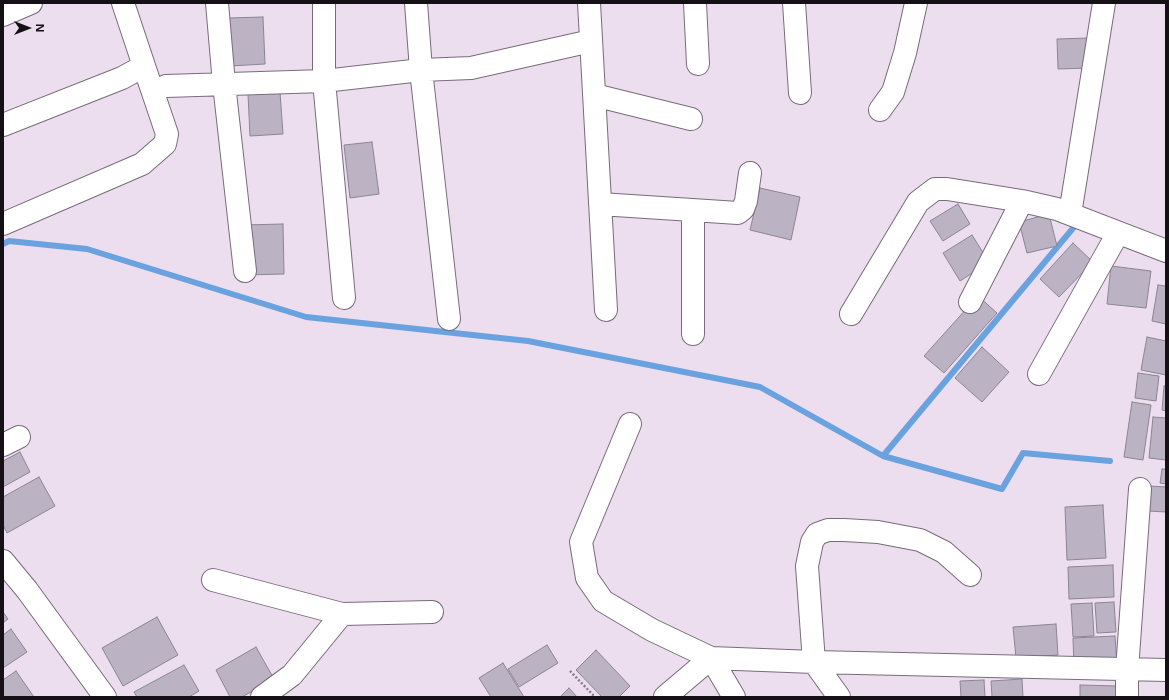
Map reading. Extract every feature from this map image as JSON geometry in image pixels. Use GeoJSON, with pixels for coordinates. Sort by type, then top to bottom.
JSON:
{"type":"FeatureCollection","features":[{"type":"Feature","properties":{"kind":"street"},"geometry":{"type":"LineString","coordinates":[[3,15],[31,3]]}},
{"type":"Feature","properties":{"kind":"street"},"geometry":{"type":"LineString","coordinates":[[3,224],[142,164],[165,144],[167,134],[123,3]]}},
{"type":"Feature","properties":{"kind":"street"},"geometry":{"type":"LineString","coordinates":[[217,3],[224,84],[245,271]]}},
{"type":"Feature","properties":{"kind":"street"},"geometry":{"type":"LineString","coordinates":[[324,3],[324,81],[344,298]]}},
{"type":"Feature","properties":{"kind":"street"},"geometry":{"type":"LineString","coordinates":[[416,3],[421,70],[449,319]]}},
{"type":"Feature","properties":{"kind":"street"},"geometry":{"type":"LineString","coordinates":[[589,3],[606,310]]}},
{"type":"Feature","properties":{"kind":"street"},"geometry":{"type":"LineString","coordinates":[[695,3],[698,64]]}},
{"type":"Feature","properties":{"kind":"street"},"geometry":{"type":"LineString","coordinates":[[794,3],[800,93]]}},
{"type":"Feature","properties":{"kind":"street"},"geometry":{"type":"LineString","coordinates":[[880,110],[893,92],[906,53],[916,3]]}},
{"type":"Feature","properties":{"kind":"street"},"geometry":{"type":"LineString","coordinates":[[1070,214],[1104,3]]}},
{"type":"Feature","properties":{"kind":"street"},"geometry":{"type":"LineString","coordinates":[[166,86],[324,81],[421,70],[471,68],[591,41]]}},
{"type":"Feature","properties":{"kind":"street"},"geometry":{"type":"LineString","coordinates":[[3,125],[122,78],[144,66]]}},
{"type":"Feature","properties":{"kind":"street"},"geometry":{"type":"LineString","coordinates":[[594,95],[691,119]]}},
{"type":"Feature","properties":{"kind":"street"},"geometry":{"type":"LineString","coordinates":[[600,204],[738,214],[743,209],[746,201],[750,173]]}},
{"type":"Feature","properties":{"kind":"street"},"geometry":{"type":"LineString","coordinates":[[851,314],[918,202],[935,189],[947,189],[1022,201],[1057,209],[1166,251]]}},
{"type":"Feature","properties":{"kind":"street"},"geometry":{"type":"LineString","coordinates":[[970,302],[1022,201]]}},
{"type":"Feature","properties":{"kind":"street"},"geometry":{"type":"LineString","coordinates":[[693,211],[693,334]]}},
{"type":"Feature","properties":{"kind":"street"},"geometry":{"type":"LineString","coordinates":[[1039,374],[1118,232]]}},
{"type":"Feature","properties":{"kind":"street"},"geometry":{"type":"LineString","coordinates":[[630,424],[582,542],[587,578],[603,601],[652,630],[711,658],[814,662],[1166,670]]}},
{"type":"Feature","properties":{"kind":"street"},"geometry":{"type":"LineString","coordinates":[[1127,697],[1127,670],[1140,489]]}},
{"type":"Feature","properties":{"kind":"street"},"geometry":{"type":"LineString","coordinates":[[839,697],[814,662],[807,566],[812,542],[817,534],[828,530],[844,530],[878,532],[920,540],[944,552],[970,575]]}},
{"type":"Feature","properties":{"kind":"street"},"geometry":{"type":"LineString","coordinates":[[3,561],[27,590],[105,697]]}},
{"type":"Feature","properties":{"kind":"street"},"geometry":{"type":"LineString","coordinates":[[212,580],[342,614],[432,612]]}},
{"type":"Feature","properties":{"kind":"street"},"geometry":{"type":"LineString","coordinates":[[262,697],[292,676],[342,614]]}},
{"type":"Feature","properties":{"kind":"street"},"geometry":{"type":"LineString","coordinates":[[665,697],[711,658]]}},
{"type":"Feature","properties":{"kind":"street"},"geometry":{"type":"LineString","coordinates":[[711,658],[734,697]]}},
{"type":"Feature","properties":{"kind":"path"},"geometry":{"type":"LineString","coordinates":[[570,671],[595,697]]}},
{"type":"Feature","properties":{"kind":"building"},"geometry":{"type":"Polygon","coordinates":[[[263,17],[265,64],[230,66],[228,18],[263,17]]]}},
{"type":"Feature","properties":{"kind":"building"},"geometry":{"type":"Polygon","coordinates":[[[1089,38],[1090,68],[1058,69],[1057,39],[1089,38]]]}},
{"type":"Feature","properties":{"kind":"building"},"geometry":{"type":"Polygon","coordinates":[[[280,92],[283,134],[250,136],[248,94],[280,92]]]}},
{"type":"Feature","properties":{"kind":"building"},"geometry":{"type":"Polygon","coordinates":[[[372,142],[379,194],[350,198],[344,145],[372,142]]]}},
{"type":"Feature","properties":{"kind":"building"},"geometry":{"type":"Polygon","coordinates":[[[760,188],[800,197],[791,240],[750,230],[760,188]]]}},
{"type":"Feature","properties":{"kind":"building"},"geometry":{"type":"Polygon","coordinates":[[[958,204],[970,224],[943,241],[930,221],[958,204]]]}},
{"type":"Feature","properties":{"kind":"building"},"geometry":{"type":"Polygon","coordinates":[[[1049,214],[1057,246],[1027,253],[1019,222],[1049,214]]]}},
{"type":"Feature","properties":{"kind":"building"},"geometry":{"type":"Polygon","coordinates":[[[283,224],[284,274],[245,275],[243,225],[283,224]]]}},
{"type":"Feature","properties":{"kind":"building"},"geometry":{"type":"Polygon","coordinates":[[[972,235],[989,262],[960,281],[943,253],[972,235]]]}},
{"type":"Feature","properties":{"kind":"building"},"geometry":{"type":"Polygon","coordinates":[[[1073,243],[1093,262],[1059,297],[1040,279],[1073,243]]]}},
{"type":"Feature","properties":{"kind":"building"},"geometry":{"type":"Polygon","coordinates":[[[1111,266],[1151,271],[1146,308],[1107,304],[1111,266]]]}},
{"type":"Feature","properties":{"kind":"building"},"geometry":{"type":"Polygon","coordinates":[[[1158,285],[1166,286],[1166,324],[1152,321],[1158,285]]]}},
{"type":"Feature","properties":{"kind":"building"},"geometry":{"type":"Polygon","coordinates":[[[978,296],[997,313],[944,373],[924,356],[978,296]]]}},
{"type":"Feature","properties":{"kind":"building"},"geometry":{"type":"Polygon","coordinates":[[[1147,337],[1166,341],[1166,375],[1141,370],[1147,337]]]}},
{"type":"Feature","properties":{"kind":"building"},"geometry":{"type":"Polygon","coordinates":[[[982,347],[1009,372],[982,402],[955,378],[982,347]]]}},
{"type":"Feature","properties":{"kind":"building"},"geometry":{"type":"Polygon","coordinates":[[[1138,373],[1159,376],[1156,401],[1135,398],[1138,373]]]}},
{"type":"Feature","properties":{"kind":"building"},"geometry":{"type":"Polygon","coordinates":[[[1164,386],[1166,386],[1166,411],[1162,410],[1164,386]]]}},
{"type":"Feature","properties":{"kind":"building"},"geometry":{"type":"Polygon","coordinates":[[[1132,402],[1151,405],[1143,460],[1124,457],[1132,402]]]}},
{"type":"Feature","properties":{"kind":"building"},"geometry":{"type":"Polygon","coordinates":[[[1153,417],[1166,418],[1166,460],[1149,458],[1153,417]]]}},
{"type":"Feature","properties":{"kind":"building"},"geometry":{"type":"Polygon","coordinates":[[[20,452],[30,472],[3,487],[3,461],[20,452]]]}},
{"type":"Feature","properties":{"kind":"building"},"geometry":{"type":"Polygon","coordinates":[[[1162,469],[1166,469],[1166,484],[1160,483],[1162,469]]]}},
{"type":"Feature","properties":{"kind":"building"},"geometry":{"type":"Polygon","coordinates":[[[39,477],[55,506],[7,533],[3,525],[3,497],[39,477]]]}},
{"type":"Feature","properties":{"kind":"building"},"geometry":{"type":"Polygon","coordinates":[[[1149,486],[1166,487],[1166,512],[1148,511],[1149,486]]]}},
{"type":"Feature","properties":{"kind":"building"},"geometry":{"type":"Polygon","coordinates":[[[1103,505],[1106,558],[1067,560],[1065,507],[1103,505]]]}},
{"type":"Feature","properties":{"kind":"building"},"geometry":{"type":"Polygon","coordinates":[[[1113,565],[1114,597],[1069,599],[1068,567],[1113,565]]]}},
{"type":"Feature","properties":{"kind":"building"},"geometry":{"type":"Polygon","coordinates":[[[1114,602],[1116,632],[1097,633],[1095,603],[1114,602]]]}},
{"type":"Feature","properties":{"kind":"building"},"geometry":{"type":"Polygon","coordinates":[[[1092,603],[1094,636],[1073,637],[1071,604],[1092,603]]]}},
{"type":"Feature","properties":{"kind":"building"},"geometry":{"type":"Polygon","coordinates":[[[3,612],[8,619],[3,623],[3,612]]]}},
{"type":"Feature","properties":{"kind":"building"},"geometry":{"type":"Polygon","coordinates":[[[157,617],[178,655],[123,686],[102,648],[157,617]]]}},
{"type":"Feature","properties":{"kind":"building"},"geometry":{"type":"Polygon","coordinates":[[[1056,624],[1058,655],[1016,658],[1013,627],[1056,624]]]}},
{"type":"Feature","properties":{"kind":"building"},"geometry":{"type":"Polygon","coordinates":[[[11,629],[27,652],[3,668],[3,635],[11,629]]]}},
{"type":"Feature","properties":{"kind":"building"},"geometry":{"type":"Polygon","coordinates":[[[1115,636],[1117,664],[1074,667],[1073,638],[1115,636]]]}},
{"type":"Feature","properties":{"kind":"building"},"geometry":{"type":"Polygon","coordinates":[[[547,645],[558,663],[519,687],[508,669],[547,645]]]}},
{"type":"Feature","properties":{"kind":"building"},"geometry":{"type":"Polygon","coordinates":[[[256,647],[274,679],[242,697],[230,697],[216,670],[256,647]]]}},
{"type":"Feature","properties":{"kind":"building"},"geometry":{"type":"Polygon","coordinates":[[[596,650],[630,686],[619,697],[602,697],[576,670],[596,650]]]}},
{"type":"Feature","properties":{"kind":"building"},"geometry":{"type":"Polygon","coordinates":[[[503,663],[524,697],[491,697],[479,678],[503,663]]]}},
{"type":"Feature","properties":{"kind":"building"},"geometry":{"type":"Polygon","coordinates":[[[184,665],[199,691],[189,697],[137,697],[134,692],[184,665]]]}},
{"type":"Feature","properties":{"kind":"building"},"geometry":{"type":"Polygon","coordinates":[[[16,671],[34,697],[3,697],[3,680],[16,671]]]}},
{"type":"Feature","properties":{"kind":"building"},"geometry":{"type":"Polygon","coordinates":[[[1022,679],[1023,697],[992,697],[991,681],[1022,679]]]}},
{"type":"Feature","properties":{"kind":"building"},"geometry":{"type":"Polygon","coordinates":[[[984,680],[985,697],[961,697],[960,681],[984,680]]]}},
{"type":"Feature","properties":{"kind":"building"},"geometry":{"type":"Polygon","coordinates":[[[1080,685],[1118,686],[1118,697],[1080,697],[1080,685]]]}},
{"type":"Feature","properties":{"kind":"building"},"geometry":{"type":"Polygon","coordinates":[[[569,688],[577,697],[560,697],[569,688]]]}},
{"type":"Feature","properties":{"kind":"waterway"},"geometry":{"type":"LineString","coordinates":[[883,456],[1074,227]]}},
{"type":"Feature","properties":{"kind":"waterway"},"geometry":{"type":"LineString","coordinates":[[3,244],[9,241],[87,249],[306,317],[528,341],[760,387],[883,456],[1002,489],[1023,453],[1110,461]]}}]}
